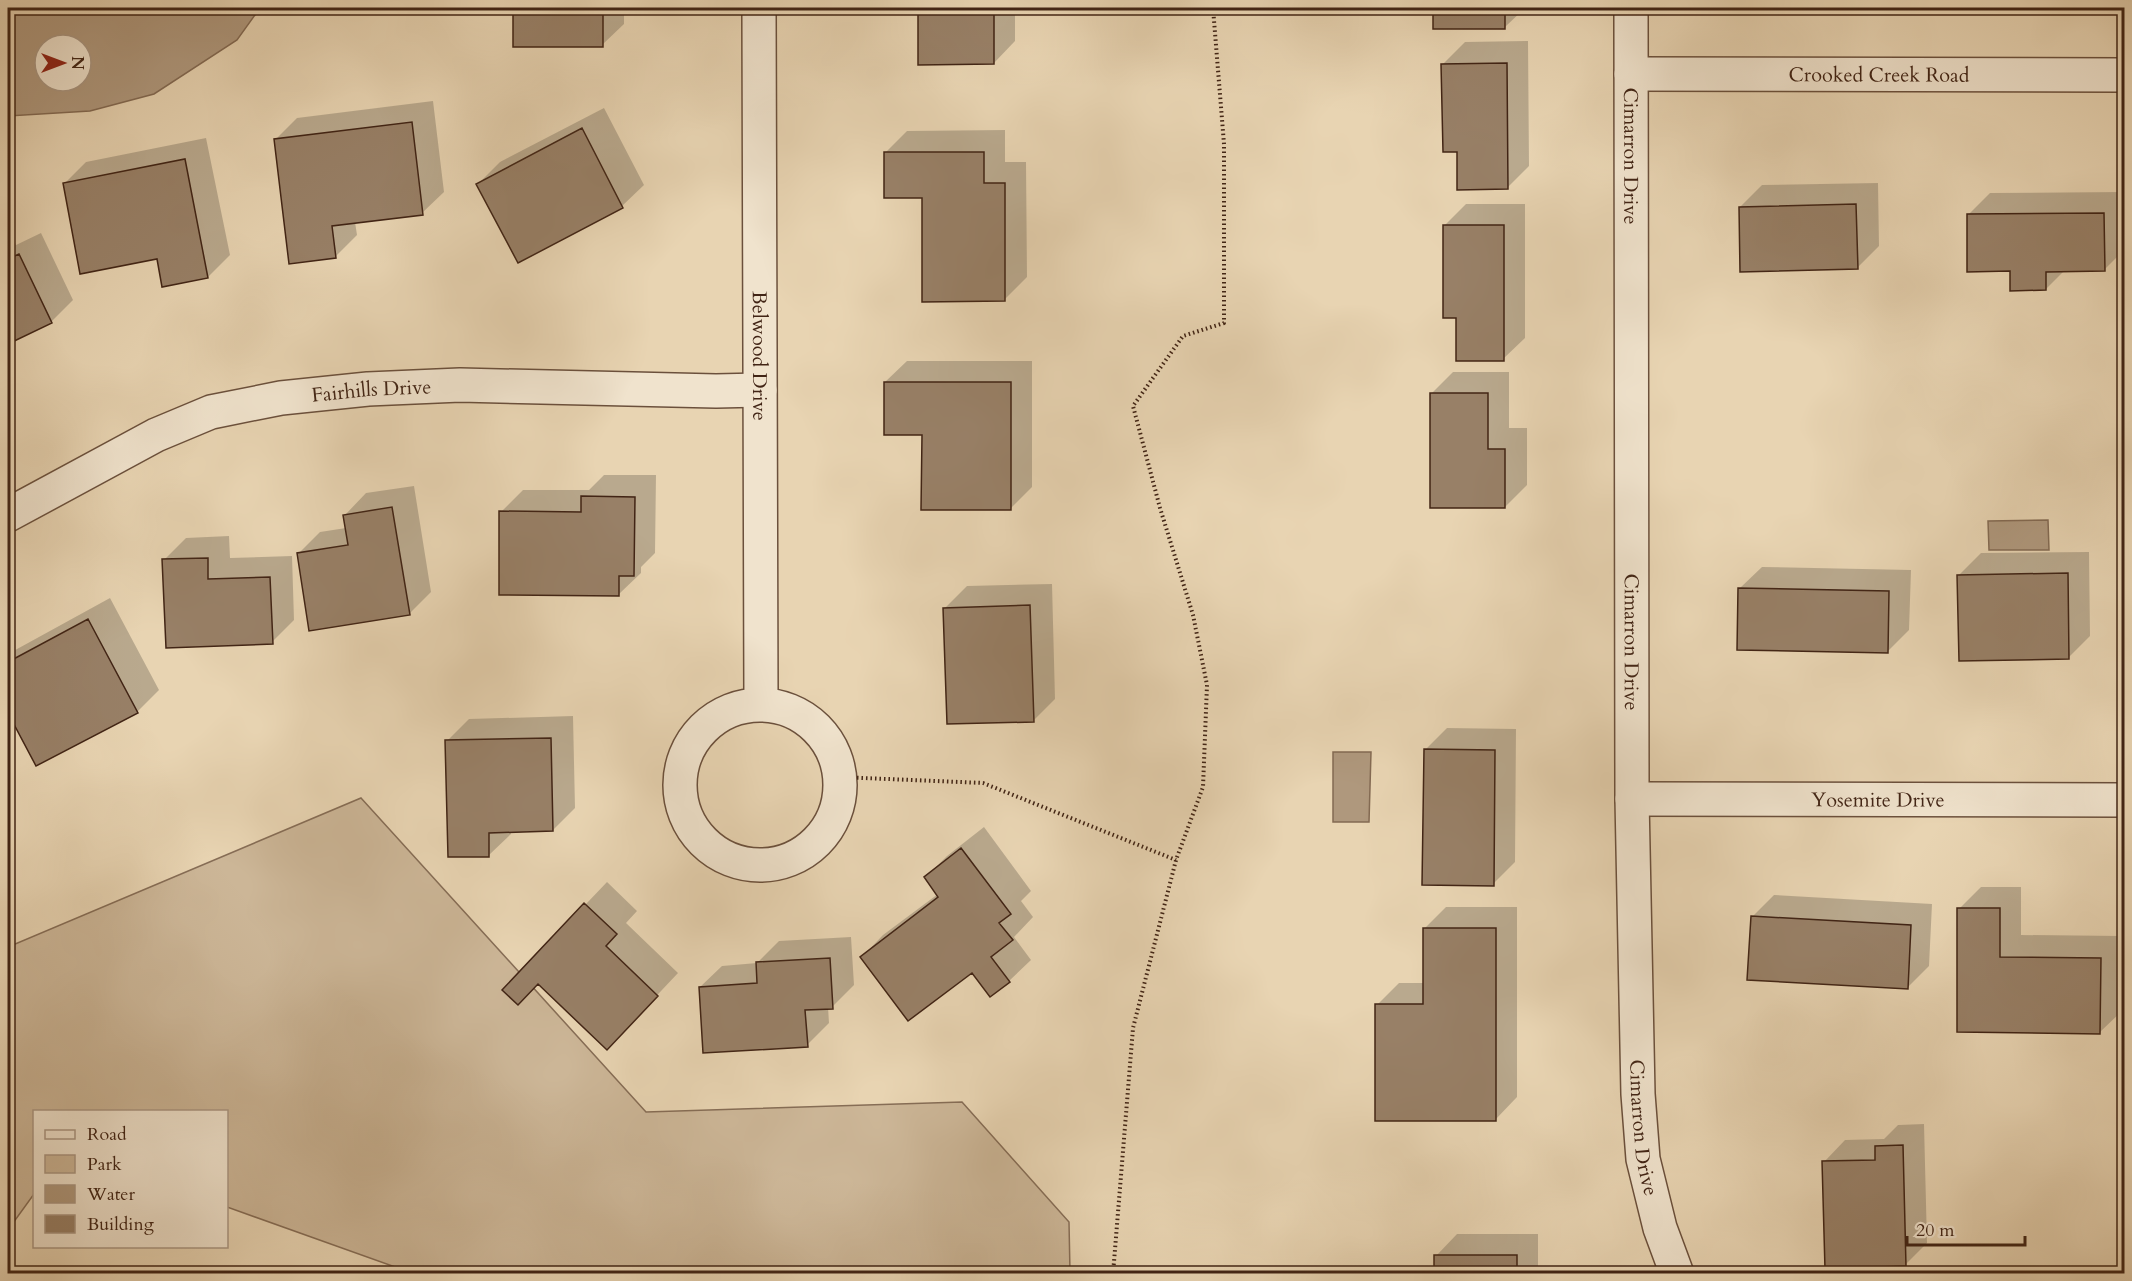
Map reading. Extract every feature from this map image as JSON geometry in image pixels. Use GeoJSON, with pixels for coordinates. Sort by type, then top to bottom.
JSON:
{"type":"FeatureCollection","features":[{"type":"Feature","properties":{"kind":"street","name":"Belwood Drive"},"geometry":{"type":"LineString","coordinates":[[759,8],[761,705]]}},
{"type":"Feature","properties":{"kind":"street","name":"Cimarron Drive"},"geometry":{"type":"LineString","coordinates":[[1631,8],[1632,799],[1638,1094],[1643,1159],[1660,1228],[1677,1274]]}},
{"type":"Feature","properties":{"kind":"street","name":"Crooked Creek Road"},"geometry":{"type":"LineString","coordinates":[[1631,74],[2124,75]]}},
{"type":"Feature","properties":{"kind":"street","name":"Fairhills Drive"},"geometry":{"type":"LineString","coordinates":[[8,515],[156,435],[211,412],[281,398],[368,389],[460,385],[760,390]]}},
{"type":"Feature","properties":{"kind":"street"},"geometry":{"type":"LineString","coordinates":[[761,705],[781,708],[801,716],[817,729],[830,746],[838,765],[839,777],[837,807],[829,827],[815,843],[799,855],[780,864],[759,866],[738,863],[718,854],[702,842],[689,825],[682,805],[680,784],[682,763],[691,744],[703,728],[720,715],[740,707],[761,705]]}},
{"type":"Feature","properties":{"kind":"street","name":"Yosemite Drive"},"geometry":{"type":"LineString","coordinates":[[1632,799],[2124,800]]}},
{"type":"Feature","properties":{"kind":"path"},"geometry":{"type":"LineString","coordinates":[[1113,1274],[1133,1028],[1176,860],[1203,787],[1207,685],[1193,615],[1160,508],[1133,406],[1183,336],[1224,323],[1224,144],[1213,8]]}},
{"type":"Feature","properties":{"kind":"path"},"geometry":{"type":"LineString","coordinates":[[839,777],[983,783],[1176,860]]}},
{"type":"Feature","properties":{"kind":"green space"},"geometry":{"type":"Polygon","coordinates":[[[361,798],[646,1112],[962,1102],[1069,1222],[1070,1273],[412,1273],[228,1207],[228,1110],[33,1110],[33,1195],[8,1230],[8,947],[361,798]]]}},
{"type":"Feature","properties":{"kind":"water"},"geometry":{"type":"Polygon","coordinates":[[[8,8],[260,8],[237,40],[154,94],[90,111],[8,116],[8,8]]]}},
{"type":"Feature","properties":{"kind":"water"},"geometry":{"type":"Polygon","coordinates":[[[2048,520],[2049,550],[1989,550],[1988,521],[2048,520]]]}},
{"type":"Feature","properties":{"kind":"water"},"geometry":{"type":"Polygon","coordinates":[[[1333,752],[1371,752],[1369,822],[1333,822],[1333,752]]]}},
{"type":"Feature","properties":{"kind":"building"},"geometry":{"type":"Polygon","coordinates":[[[513,8],[603,8],[603,47],[513,47],[513,8]]]}},
{"type":"Feature","properties":{"kind":"building"},"geometry":{"type":"Polygon","coordinates":[[[918,8],[994,8],[994,64],[918,65],[918,8]]]}},
{"type":"Feature","properties":{"kind":"building"},"geometry":{"type":"Polygon","coordinates":[[[1433,8],[1505,8],[1505,29],[1433,29],[1433,8]]]}},
{"type":"Feature","properties":{"kind":"building"},"geometry":{"type":"Polygon","coordinates":[[[1507,63],[1508,189],[1457,190],[1457,152],[1443,152],[1441,64],[1507,63]]]}},
{"type":"Feature","properties":{"kind":"building"},"geometry":{"type":"Polygon","coordinates":[[[412,122],[423,215],[332,226],[336,258],[289,264],[274,139],[412,122]]]}},
{"type":"Feature","properties":{"kind":"building"},"geometry":{"type":"Polygon","coordinates":[[[582,128],[623,208],[518,263],[476,184],[582,128]]]}},
{"type":"Feature","properties":{"kind":"building"},"geometry":{"type":"Polygon","coordinates":[[[884,152],[984,152],[984,183],[1005,183],[1005,301],[922,302],[922,198],[884,198],[884,152]]]}},
{"type":"Feature","properties":{"kind":"building"},"geometry":{"type":"Polygon","coordinates":[[[185,159],[208,278],[162,287],[157,259],[80,274],[63,183],[185,159]]]}},
{"type":"Feature","properties":{"kind":"building"},"geometry":{"type":"Polygon","coordinates":[[[1856,204],[1858,269],[1740,272],[1739,207],[1856,204]]]}},
{"type":"Feature","properties":{"kind":"building"},"geometry":{"type":"Polygon","coordinates":[[[2104,213],[2105,271],[2046,272],[2046,290],[2010,291],[2010,271],[1967,272],[1967,214],[2104,213]]]}},
{"type":"Feature","properties":{"kind":"building"},"geometry":{"type":"Polygon","coordinates":[[[1443,225],[1504,225],[1504,361],[1456,361],[1456,318],[1443,318],[1443,225]]]}},
{"type":"Feature","properties":{"kind":"building"},"geometry":{"type":"Polygon","coordinates":[[[19,254],[52,323],[8,344],[8,259],[19,254]]]}},
{"type":"Feature","properties":{"kind":"building"},"geometry":{"type":"Polygon","coordinates":[[[884,382],[1011,382],[1011,510],[921,510],[922,435],[884,435],[884,382]]]}},
{"type":"Feature","properties":{"kind":"building"},"geometry":{"type":"Polygon","coordinates":[[[1430,393],[1488,393],[1488,449],[1505,449],[1505,508],[1430,508],[1430,393]]]}},
{"type":"Feature","properties":{"kind":"building"},"geometry":{"type":"Polygon","coordinates":[[[581,496],[635,497],[634,576],[619,576],[619,596],[499,595],[499,511],[581,512],[581,496]]]}},
{"type":"Feature","properties":{"kind":"building"},"geometry":{"type":"Polygon","coordinates":[[[392,507],[410,615],[309,631],[297,553],[348,545],[343,515],[392,507]]]}},
{"type":"Feature","properties":{"kind":"building"},"geometry":{"type":"Polygon","coordinates":[[[208,558],[208,579],[270,577],[273,644],[166,648],[162,559],[208,558]]]}},
{"type":"Feature","properties":{"kind":"building"},"geometry":{"type":"Polygon","coordinates":[[[2068,573],[2069,659],[1959,661],[1957,575],[2068,573]]]}},
{"type":"Feature","properties":{"kind":"building"},"geometry":{"type":"Polygon","coordinates":[[[1738,588],[1889,591],[1888,653],[1737,650],[1738,588]]]}},
{"type":"Feature","properties":{"kind":"building"},"geometry":{"type":"Polygon","coordinates":[[[1030,605],[1034,722],[947,724],[943,608],[1030,605]]]}},
{"type":"Feature","properties":{"kind":"building"},"geometry":{"type":"Polygon","coordinates":[[[88,619],[138,713],[36,766],[8,713],[8,662],[88,619]]]}},
{"type":"Feature","properties":{"kind":"building"},"geometry":{"type":"Polygon","coordinates":[[[551,738],[553,831],[489,833],[489,857],[448,857],[445,740],[551,738]]]}},
{"type":"Feature","properties":{"kind":"building"},"geometry":{"type":"Polygon","coordinates":[[[1424,749],[1495,750],[1494,886],[1422,885],[1424,749]]]}},
{"type":"Feature","properties":{"kind":"building"},"geometry":{"type":"Polygon","coordinates":[[[961,848],[1011,914],[999,923],[1013,940],[991,957],[1010,982],[990,997],[972,973],[908,1021],[860,957],[938,897],[924,877],[961,848]]]}},
{"type":"Feature","properties":{"kind":"building"},"geometry":{"type":"Polygon","coordinates":[[[584,903],[617,934],[606,946],[658,996],[607,1050],[538,984],[518,1005],[502,990],[584,903]]]}},
{"type":"Feature","properties":{"kind":"building"},"geometry":{"type":"Polygon","coordinates":[[[1957,908],[2000,908],[2000,957],[2101,958],[2100,1034],[1957,1032],[1957,908]]]}},
{"type":"Feature","properties":{"kind":"building"},"geometry":{"type":"Polygon","coordinates":[[[1751,916],[1911,925],[1908,989],[1747,980],[1751,916]]]}},
{"type":"Feature","properties":{"kind":"building"},"geometry":{"type":"Polygon","coordinates":[[[1423,928],[1496,928],[1496,1121],[1375,1121],[1375,1004],[1423,1004],[1423,928]]]}},
{"type":"Feature","properties":{"kind":"building"},"geometry":{"type":"Polygon","coordinates":[[[830,958],[833,1009],[805,1010],[808,1047],[703,1053],[699,987],[757,983],[756,962],[830,958]]]}},
{"type":"Feature","properties":{"kind":"building"},"geometry":{"type":"Polygon","coordinates":[[[1903,1145],[1906,1266],[1825,1269],[1822,1161],[1875,1160],[1875,1146],[1903,1145]]]}},
{"type":"Feature","properties":{"kind":"building"},"geometry":{"type":"Polygon","coordinates":[[[1434,1255],[1517,1255],[1517,1274],[1434,1274],[1434,1255]]]}}]}
